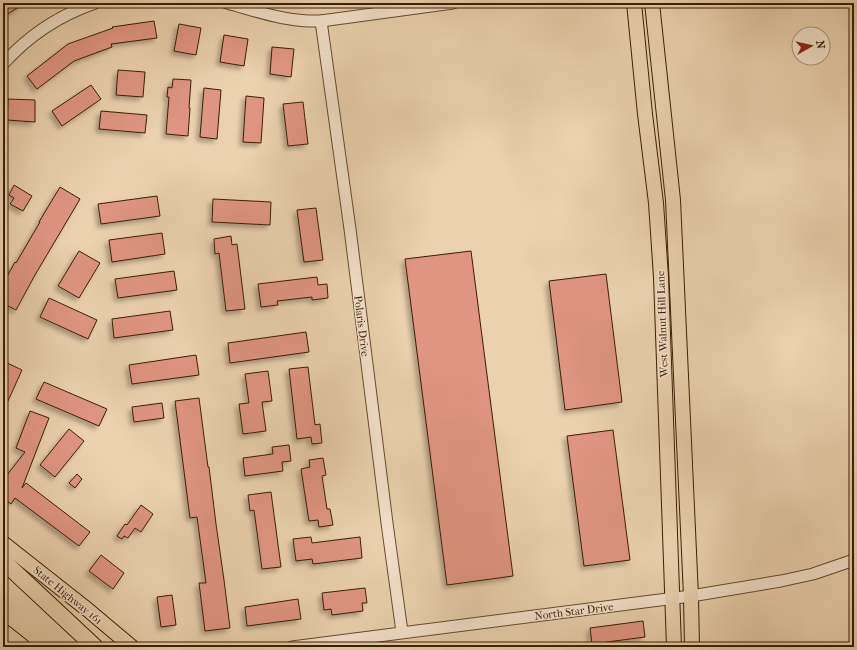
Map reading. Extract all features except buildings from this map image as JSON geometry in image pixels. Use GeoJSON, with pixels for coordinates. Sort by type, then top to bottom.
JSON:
{"type":"FeatureCollection","features":[{"type":"Feature","properties":{"kind":"highway"},"geometry":{"type":"LineString","coordinates":[[3,561],[95,647]]}},
{"type":"Feature","properties":{"kind":"highway"},"geometry":{"type":"LineString","coordinates":[[3,632],[22,647]]}},
{"type":"Feature","properties":{"kind":"main road","name":"West Walnut Hill Lane"},"geometry":{"type":"LineString","coordinates":[[634,3],[645,114],[656,203],[666,416],[674,647]]}},
{"type":"Feature","properties":{"kind":"main road","name":"West Walnut Hill Lane"},"geometry":{"type":"LineString","coordinates":[[652,3],[673,200],[692,647]]}},
{"type":"Feature","properties":{"kind":"main road"},"geometry":{"type":"LineString","coordinates":[[660,269],[676,268]]}},
{"type":"Feature","properties":{"kind":"main road"},"geometry":{"type":"LineString","coordinates":[[666,416],[683,416]]}},
{"type":"Feature","properties":{"kind":"main road","name":"State Highway 161"},"geometry":{"type":"LineString","coordinates":[[3,543],[132,647]]}},
{"type":"Feature","properties":{"kind":"street"},"geometry":{"type":"LineString","coordinates":[[3,64],[14,52],[51,23],[72,12],[95,3]]}},
{"type":"Feature","properties":{"kind":"street"},"geometry":{"type":"LineString","coordinates":[[227,3],[267,15],[290,20],[307,21],[321,21],[453,3]]}},
{"type":"Feature","properties":{"kind":"street","name":"Polaris Drive"},"geometry":{"type":"LineString","coordinates":[[321,21],[349,223],[402,632]]}},
{"type":"Feature","properties":{"kind":"street","name":"North Star Drive"},"geometry":{"type":"LineString","coordinates":[[292,647],[691,596],[781,581],[813,574],[854,560]]}}]}
